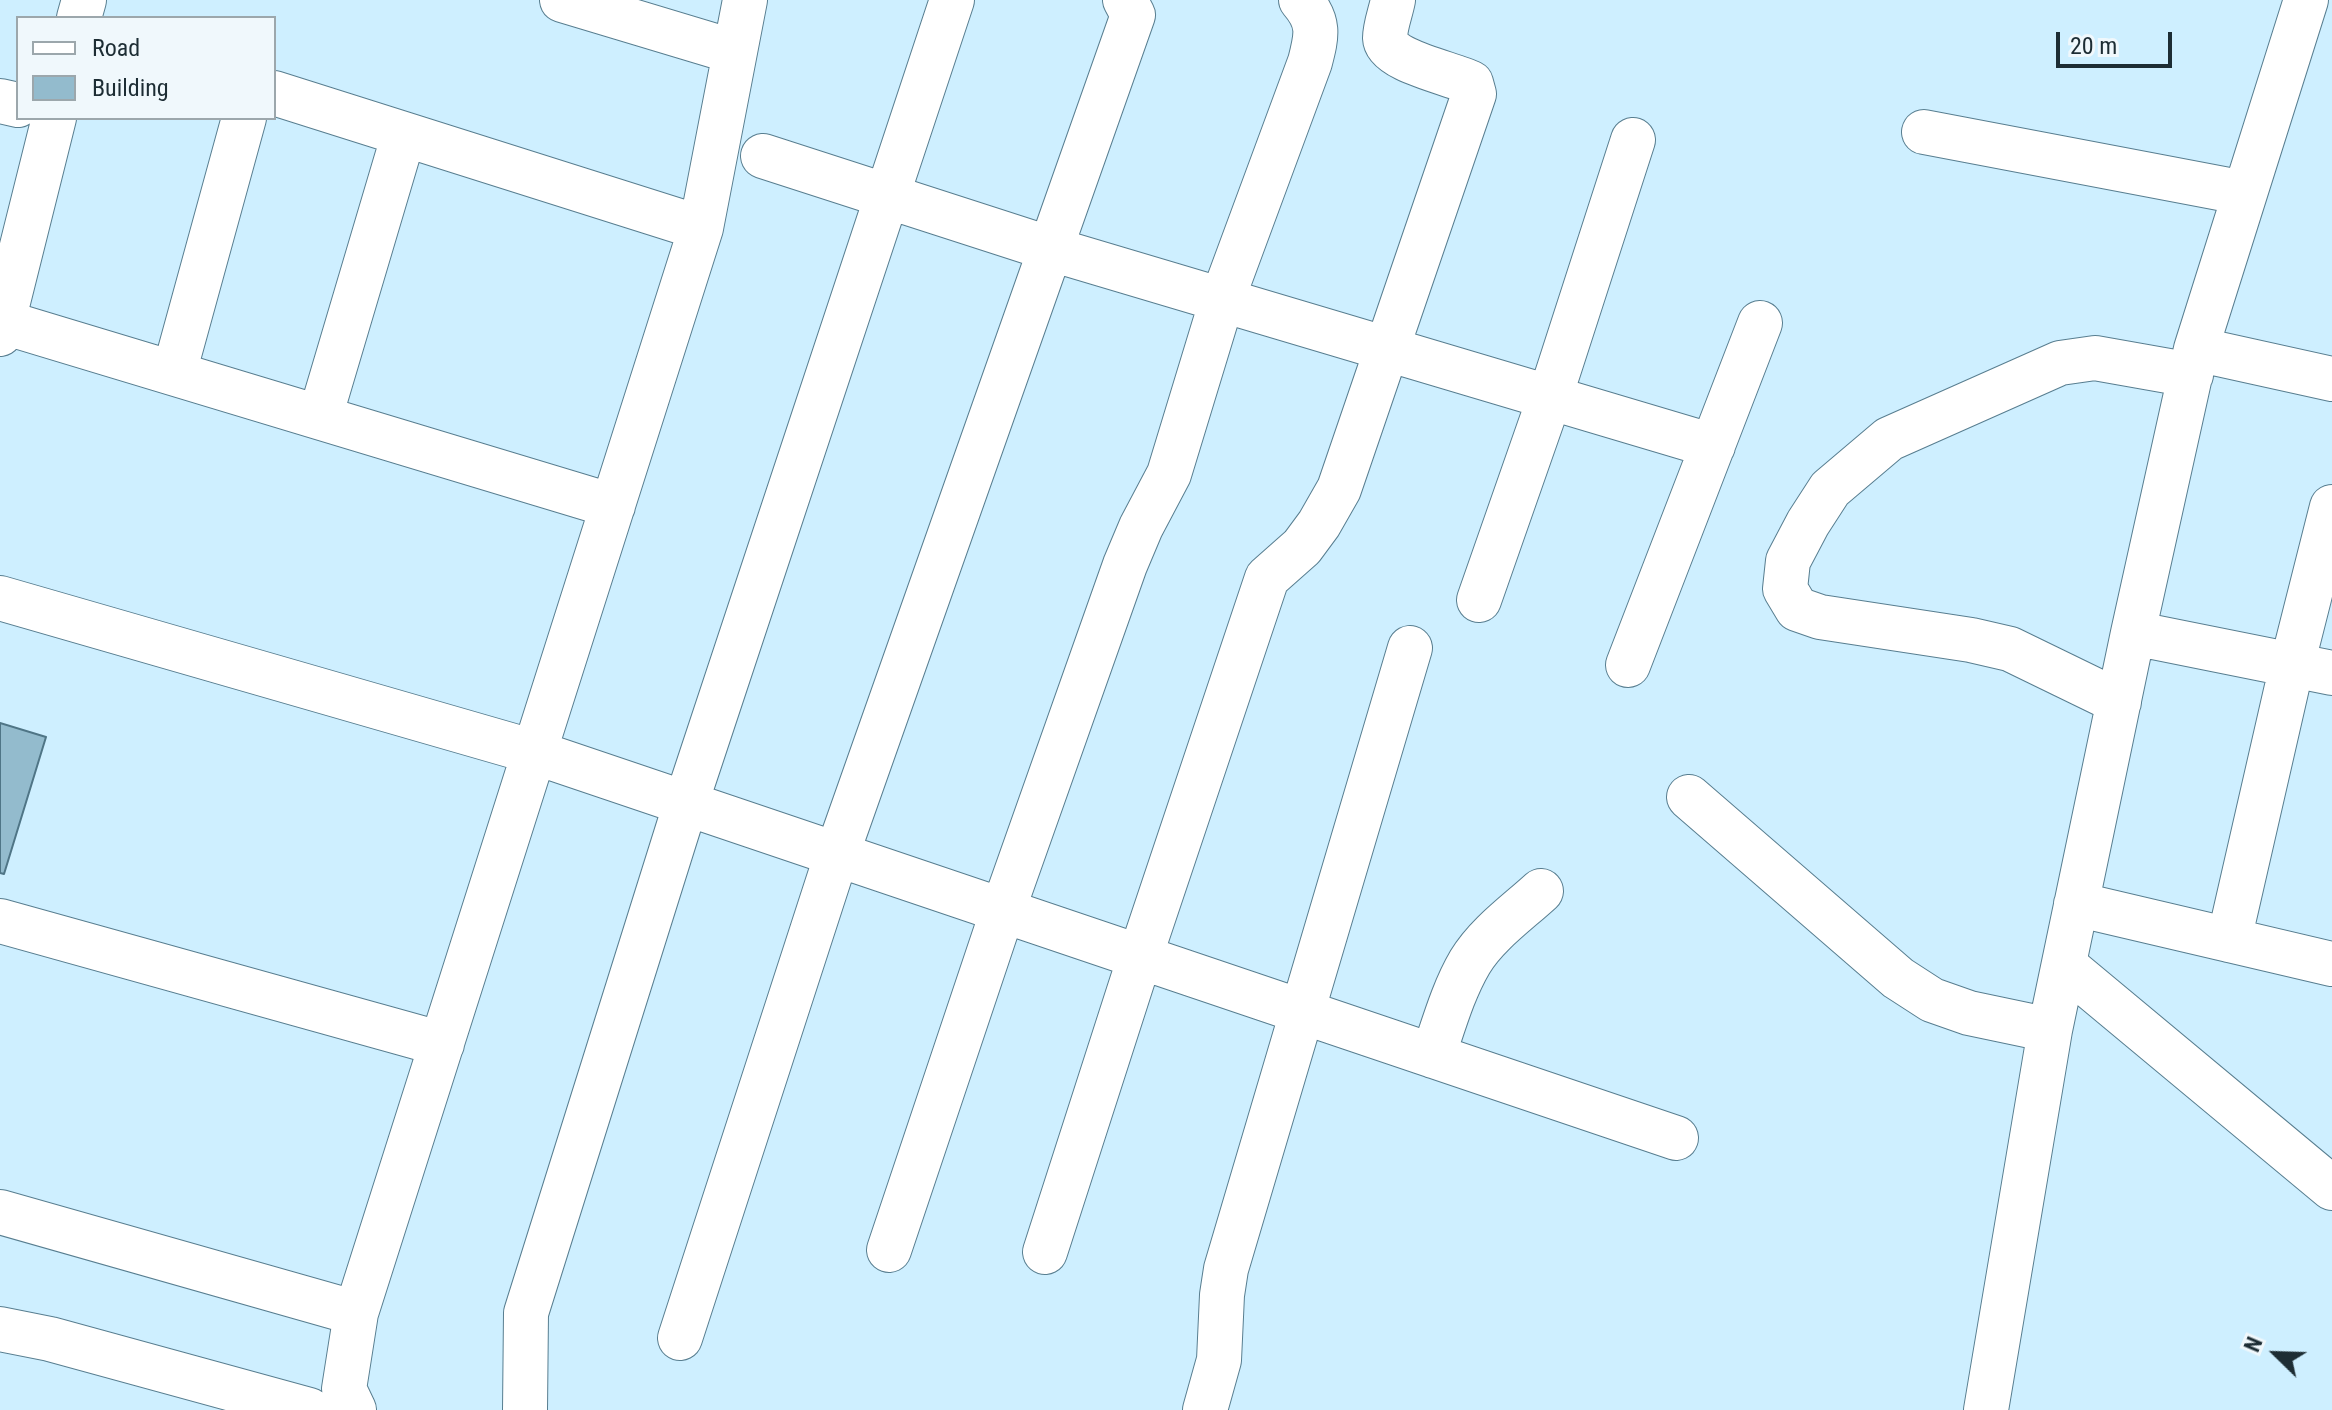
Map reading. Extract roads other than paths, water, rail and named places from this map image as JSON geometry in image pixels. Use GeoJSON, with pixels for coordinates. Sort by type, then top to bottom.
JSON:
{"type":"FeatureCollection","features":[{"type":"Feature","properties":{"kind":"street"},"geometry":{"type":"LineString","coordinates":[[562,0],[735,52]]}},
{"type":"Feature","properties":{"kind":"street"},"geometry":{"type":"LineString","coordinates":[[354,1410],[344,1389],[356,1313],[701,228],[745,0]]}},
{"type":"Feature","properties":{"kind":"street"},"geometry":{"type":"LineString","coordinates":[[525,1410],[526,1313],[686,803],[952,0]]}},
{"type":"Feature","properties":{"kind":"street"},"geometry":{"type":"LineString","coordinates":[[680,1338],[837,854],[1133,15],[1125,0]]}},
{"type":"Feature","properties":{"kind":"street"},"geometry":{"type":"LineString","coordinates":[[889,1250],[1003,910],[1125,565],[1169,474],[1222,300],[1312,54],[1315,21],[1301,0]]}},
{"type":"Feature","properties":{"kind":"street"},"geometry":{"type":"LineString","coordinates":[[1045,1252],[1267,578],[1302,547],[1339,489],[1474,94],[1471,83],[1391,52],[1385,39],[1393,0]]}},
{"type":"Feature","properties":{"kind":"street"},"geometry":{"type":"LineString","coordinates":[[1986,1410],[2050,1030],[2133,633],[2194,362],[2306,0]]}},
{"type":"Feature","properties":{"kind":"street"},"geometry":{"type":"LineString","coordinates":[[276,94],[701,228]]}},
{"type":"Feature","properties":{"kind":"street"},"geometry":{"type":"LineString","coordinates":[[53,120],[1,325],[174,373],[613,506]]}},
{"type":"Feature","properties":{"kind":"street"},"geometry":{"type":"LineString","coordinates":[[174,373],[243,120]]}},
{"type":"Feature","properties":{"kind":"street"},"geometry":{"type":"LineString","coordinates":[[1924,132],[2245,193]]}},
{"type":"Feature","properties":{"kind":"street"},"geometry":{"type":"LineString","coordinates":[[320,417],[404,134]]}},
{"type":"Feature","properties":{"kind":"street"},"geometry":{"type":"LineString","coordinates":[[1479,600],[1550,397],[1633,140]]}},
{"type":"Feature","properties":{"kind":"street"},"geometry":{"type":"LineString","coordinates":[[763,156],[1051,249],[1713,446]]}},
{"type":"Feature","properties":{"kind":"street"},"geometry":{"type":"LineString","coordinates":[[1628,665],[1760,323]]}},
{"type":"Feature","properties":{"kind":"street"},"geometry":{"type":"LineString","coordinates":[[2119,702],[2010,649],[1820,617],[1797,609],[1785,589],[1788,561],[1830,489],[1889,439],[2060,363],[2095,358],[2194,362],[2332,379]]}},
{"type":"Feature","properties":{"kind":"street"},"geometry":{"type":"LineString","coordinates":[[2229,940],[2312,669],[2332,507]]}},
{"type":"Feature","properties":{"kind":"street"},"geometry":{"type":"LineString","coordinates":[[0,598],[534,752],[1676,1138]]}},
{"type":"Feature","properties":{"kind":"street"},"geometry":{"type":"LineString","coordinates":[[2133,633],[2312,669]]}},
{"type":"Feature","properties":{"kind":"street"},"geometry":{"type":"LineString","coordinates":[[1205,1410],[1219,1360],[1226,1269],[1410,648]]}},
{"type":"Feature","properties":{"kind":"street"},"geometry":{"type":"LineString","coordinates":[[1689,797],[1898,978],[1932,1000],[1969,1013],[2050,1030]]}},
{"type":"Feature","properties":{"kind":"street"},"geometry":{"type":"LineString","coordinates":[[1433,1056],[1458,986],[1471,960],[1487,940],[1541,891]]}},
{"type":"Feature","properties":{"kind":"street"},"geometry":{"type":"LineString","coordinates":[[2076,904],[2332,964]]}},
{"type":"Feature","properties":{"kind":"street"},"geometry":{"type":"LineString","coordinates":[[0,921],[442,1044]]}},
{"type":"Feature","properties":{"kind":"street"},"geometry":{"type":"LineString","coordinates":[[2064,965],[2332,1188]]}},
{"type":"Feature","properties":{"kind":"street"},"geometry":{"type":"LineString","coordinates":[[0,1212],[356,1313]]}},
{"type":"Feature","properties":{"kind":"street"},"geometry":{"type":"LineString","coordinates":[[0,1329],[50,1339],[309,1410]]}}]}
